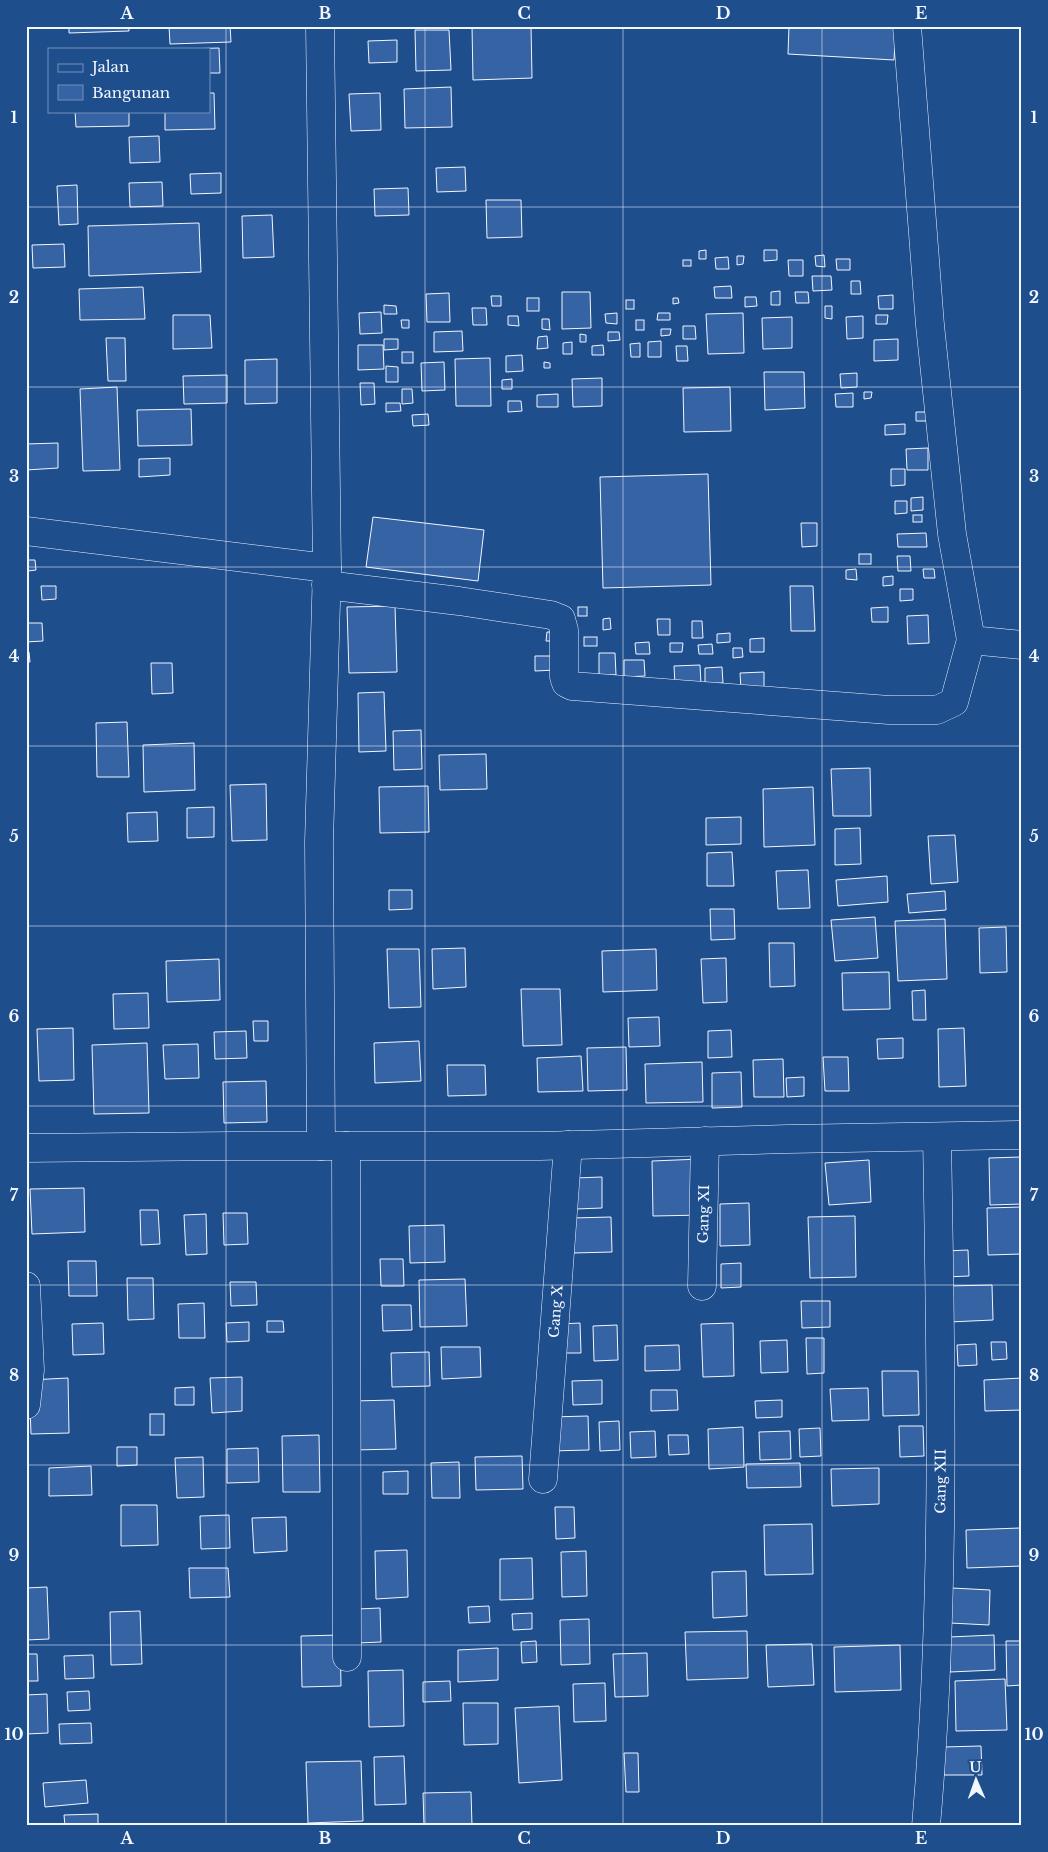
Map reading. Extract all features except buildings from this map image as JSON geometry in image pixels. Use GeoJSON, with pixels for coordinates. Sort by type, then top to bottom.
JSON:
{"type":"FeatureCollection","features":[{"type":"Feature","properties":{"kind":"street"},"geometry":{"type":"LineString","coordinates":[[320,26],[326,577],[319,842],[334,1146],[348,1657]]}},
{"type":"Feature","properties":{"kind":"street"},"geometry":{"type":"LineString","coordinates":[[26,531],[326,577],[459,601],[551,615],[561,620],[564,630],[564,677],[566,683],[572,686],[889,710],[937,710],[954,702],[971,640],[952,534],[930,326],[907,26]]}},
{"type":"Feature","properties":{"kind":"street"},"geometry":{"type":"LineString","coordinates":[[971,640],[1022,645]]}},
{"type":"Feature","properties":{"kind":"street"},"geometry":{"type":"LineString","coordinates":[[26,1148],[540,1146],[1022,1135]]}},
{"type":"Feature","properties":{"kind":"street","name":"Gang XII"},"geometry":{"type":"LineString","coordinates":[[926,1826],[934,1724],[941,1430],[937,1137]]}},
{"type":"Feature","properties":{"kind":"street","name":"Gang XI"},"geometry":{"type":"LineString","coordinates":[[702,1286],[705,1141]]}},
{"type":"Feature","properties":{"kind":"street","name":"Gang X"},"geometry":{"type":"LineString","coordinates":[[543,1480],[568,1145]]}},
{"type":"Feature","properties":{"kind":"street"},"geometry":{"type":"LineString","coordinates":[[26,1286],[30,1370],[26,1406]]}}]}
